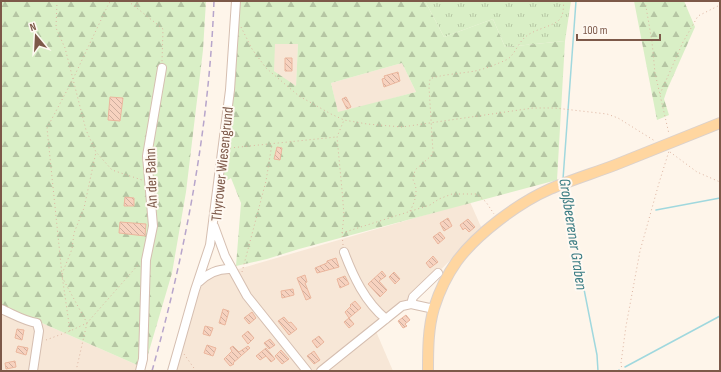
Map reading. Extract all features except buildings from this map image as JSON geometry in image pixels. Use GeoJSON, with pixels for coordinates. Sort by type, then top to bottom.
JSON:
{"type":"FeatureCollection","features":[{"type":"Feature","properties":{"kind":"main road"},"geometry":{"type":"LineString","coordinates":[[428,371],[428,340],[434,308],[449,272],[457,261],[480,237],[499,221],[528,201],[553,188],[667,147],[720,123]]}},
{"type":"Feature","properties":{"kind":"street","name":"Thyrower Wiesengrund"},"geometry":{"type":"LineString","coordinates":[[236,1],[230,90],[213,224],[232,271],[247,296],[307,371]]}},
{"type":"Feature","properties":{"kind":"street","name":"An der Bahn"},"geometry":{"type":"LineString","coordinates":[[140,371],[143,359],[146,260],[153,226],[148,182],[147,156],[162,68]]}},
{"type":"Feature","properties":{"kind":"street"},"geometry":{"type":"LineString","coordinates":[[172,371],[210,245],[213,224]]}},
{"type":"Feature","properties":{"kind":"street"},"geometry":{"type":"LineString","coordinates":[[344,252],[352,273],[373,308],[386,319]]}},
{"type":"Feature","properties":{"kind":"street"},"geometry":{"type":"LineString","coordinates":[[198,282],[210,273],[220,269],[232,271]]}},
{"type":"Feature","properties":{"kind":"street"},"geometry":{"type":"LineString","coordinates":[[411,304],[413,297],[438,273]]}},
{"type":"Feature","properties":{"kind":"street"},"geometry":{"type":"LineString","coordinates":[[321,371],[402,306],[411,304],[434,308]]}},
{"type":"Feature","properties":{"kind":"street"},"geometry":{"type":"LineString","coordinates":[[1,309],[28,321],[37,323],[39,331],[32,371]]}},
{"type":"Feature","properties":{"kind":"street"},"geometry":{"type":"LineString","coordinates":[[332,362],[336,371]]}},
{"type":"Feature","properties":{"kind":"path"},"geometry":{"type":"LineString","coordinates":[[58,1],[56,28],[65,48],[86,130],[96,152],[112,170],[148,182]]}},
{"type":"Feature","properties":{"kind":"path"},"geometry":{"type":"LineString","coordinates":[[70,331],[62,275],[47,128],[73,79],[109,4],[112,1]]}},
{"type":"Feature","properties":{"kind":"path"},"geometry":{"type":"LineString","coordinates":[[128,1],[163,29],[162,68]]}},
{"type":"Feature","properties":{"kind":"path"},"geometry":{"type":"LineString","coordinates":[[135,8],[139,1]]}},
{"type":"Feature","properties":{"kind":"path"},"geometry":{"type":"LineString","coordinates":[[410,211],[414,203],[416,190],[416,184],[413,180],[415,170],[431,156],[433,152],[429,87],[430,79],[435,76],[477,71],[508,59],[519,42],[527,35],[539,28],[555,23],[561,18],[564,1]]}},
{"type":"Feature","properties":{"kind":"path"},"geometry":{"type":"LineString","coordinates":[[622,371],[621,363],[626,326],[640,251],[659,183],[667,147],[645,1]]}},
{"type":"Feature","properties":{"kind":"path"},"geometry":{"type":"LineString","coordinates":[[659,94],[683,42],[698,16],[720,5]]}},
{"type":"Feature","properties":{"kind":"path"},"geometry":{"type":"LineString","coordinates":[[240,25],[242,32],[252,49],[266,68],[299,96],[344,120],[367,124],[402,127],[533,108],[557,108],[607,114],[618,118],[667,147],[697,172],[720,182]]}},
{"type":"Feature","properties":{"kind":"path"},"geometry":{"type":"LineString","coordinates":[[344,120],[337,137],[344,216],[342,233],[344,252]]}},
{"type":"Feature","properties":{"kind":"path"},"geometry":{"type":"LineString","coordinates":[[223,149],[337,137]]}},
{"type":"Feature","properties":{"kind":"path"},"geometry":{"type":"LineString","coordinates":[[239,283],[266,181],[272,144]]}},
{"type":"Feature","properties":{"kind":"path"},"geometry":{"type":"LineString","coordinates":[[76,371],[88,323],[62,275],[72,249],[74,234],[84,208],[96,152]]}},
{"type":"Feature","properties":{"kind":"path"},"geometry":{"type":"LineString","coordinates":[[342,233],[430,205],[439,199],[452,194],[477,194],[486,202],[499,221]]}},
{"type":"Feature","properties":{"kind":"path"},"geometry":{"type":"LineString","coordinates":[[37,343],[88,323],[137,266],[146,260]]}},
{"type":"Feature","properties":{"kind":"path"},"geometry":{"type":"LineString","coordinates":[[179,347],[196,371]]}},
{"type":"Feature","properties":{"kind":"shaded area"},"geometry":{"type":"Polygon","coordinates":[[[274,44],[298,44],[296,87],[274,71],[274,44]]]}},
{"type":"Feature","properties":{"kind":"shaded area"},"geometry":{"type":"Polygon","coordinates":[[[402,63],[416,92],[338,113],[331,83],[402,63]]]}},
{"type":"Feature","properties":{"kind":"shaded area"},"geometry":{"type":"Polygon","coordinates":[[[470,202],[482,229],[413,297],[375,329],[393,371],[172,371],[179,347],[204,279],[470,202]]]}},
{"type":"Feature","properties":{"kind":"shaded area"},"geometry":{"type":"Polygon","coordinates":[[[1,305],[144,368],[143,371],[1,371],[1,305]]]}},
{"type":"Feature","properties":{"kind":"green space"},"geometry":{"type":"Polygon","coordinates":[[[1,1],[206,1],[203,50],[186,192],[172,273],[144,368],[1,305],[1,1]]]}},
{"type":"Feature","properties":{"kind":"green space"},"geometry":{"type":"Polygon","coordinates":[[[236,1],[425,1],[444,37],[493,19],[505,47],[565,41],[557,180],[299,249],[267,259],[236,266],[241,203],[231,178],[223,183],[236,1]],[[275,44],[274,71],[296,86],[298,44],[275,44]],[[402,63],[331,83],[338,112],[416,92],[402,63]]]}},
{"type":"Feature","properties":{"kind":"green space"},"geometry":{"type":"Polygon","coordinates":[[[425,1],[571,1],[565,41],[505,47],[493,19],[444,37],[425,1]]]}},
{"type":"Feature","properties":{"kind":"green space"},"geometry":{"type":"Polygon","coordinates":[[[634,1],[684,1],[695,27],[664,99],[669,115],[657,120],[634,1]]]}},
{"type":"Feature","properties":{"kind":"waterway","name":"Großbeerener Graben"},"geometry":{"type":"LineString","coordinates":[[563,179],[576,1]]}},
{"type":"Feature","properties":{"kind":"waterway","name":"Großbeerener Graben"},"geometry":{"type":"LineString","coordinates":[[564,188],[597,355],[598,371]]}},
{"type":"Feature","properties":{"kind":"waterway"},"geometry":{"type":"LineString","coordinates":[[656,210],[720,198]]}},
{"type":"Feature","properties":{"kind":"waterway"},"geometry":{"type":"LineString","coordinates":[[625,367],[720,316]]}},
{"type":"Feature","properties":{"kind":"railway"},"geometry":{"type":"LineString","coordinates":[[152,371],[175,280],[194,188],[207,95],[214,1]]}}]}
